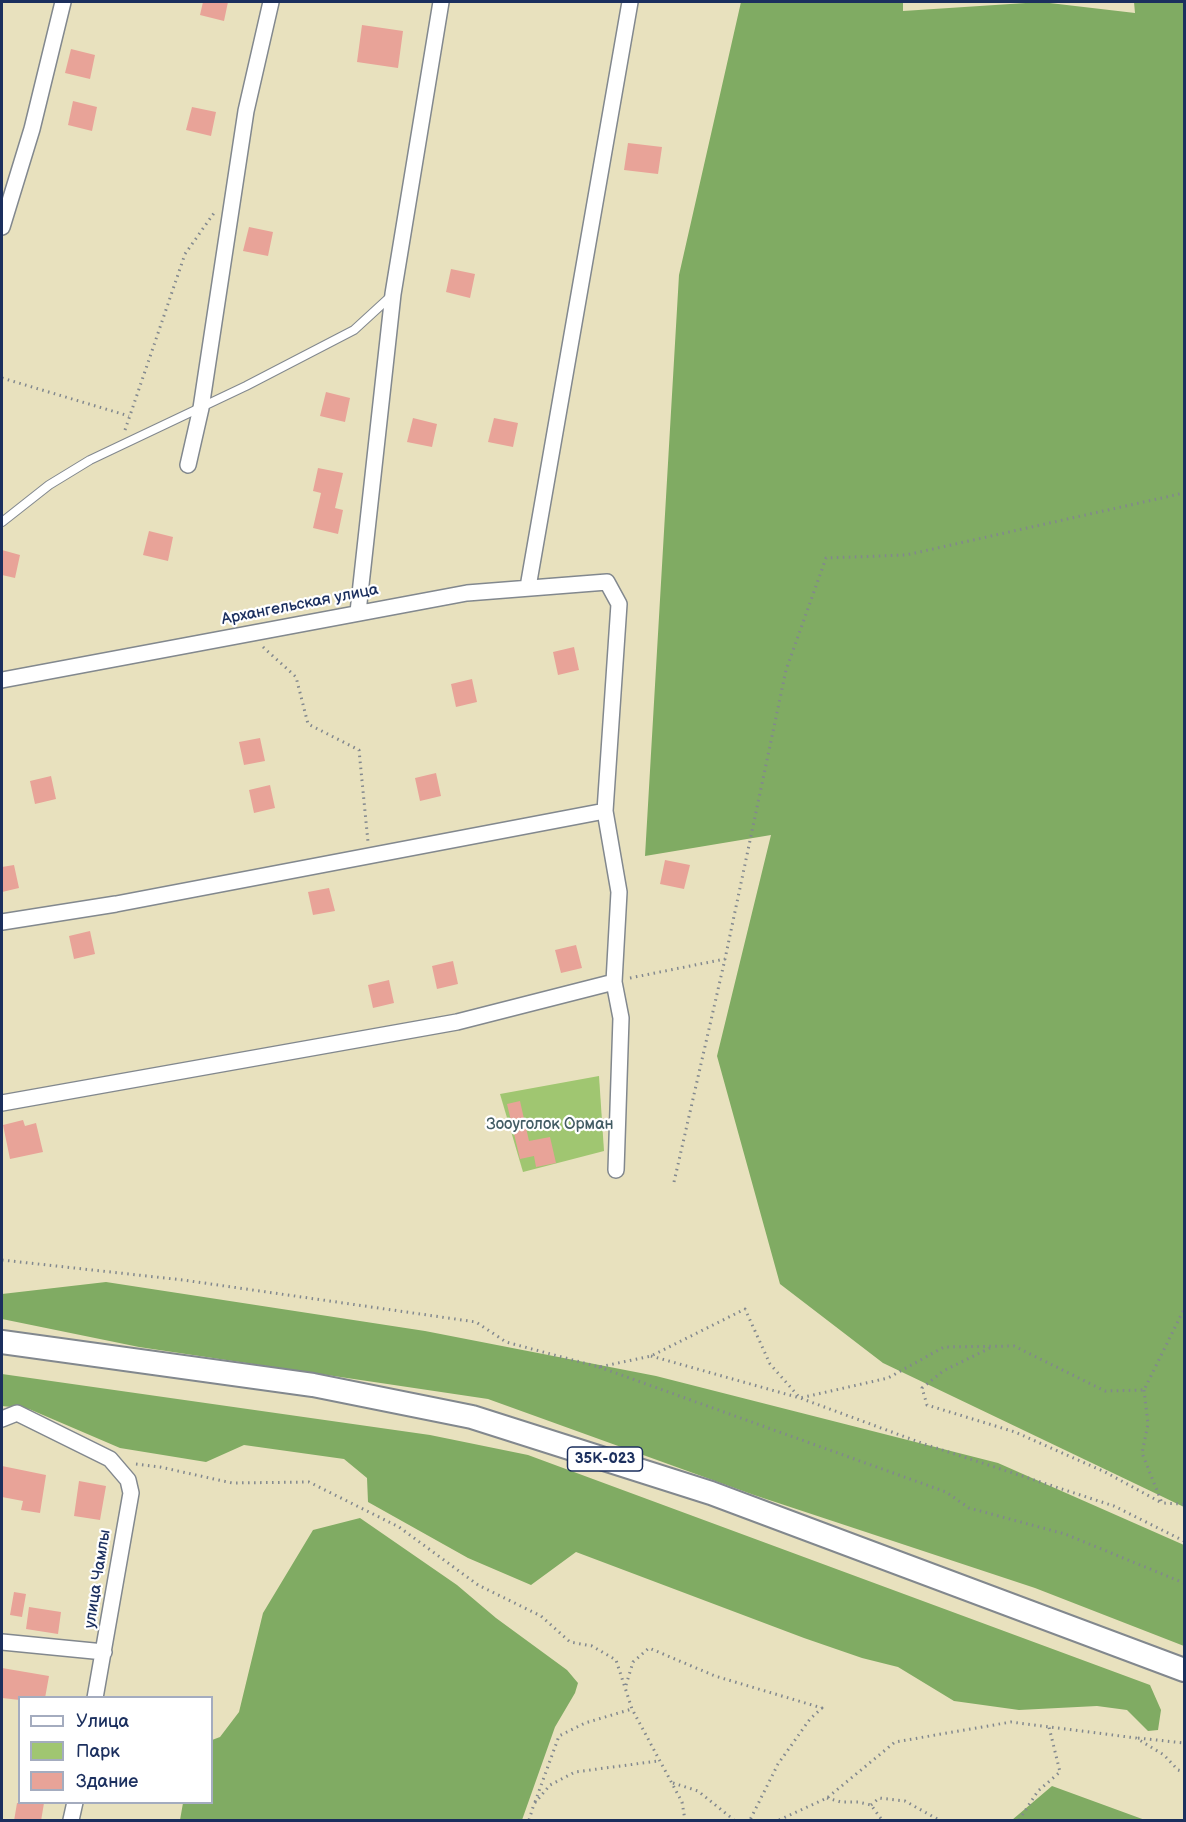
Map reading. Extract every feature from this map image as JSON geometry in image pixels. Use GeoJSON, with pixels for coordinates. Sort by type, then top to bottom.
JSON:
{"type":"FeatureCollection","features":[{"type":"Feature","properties":{"kind":"main road","name":"35К-023"},"geometry":{"type":"LineString","coordinates":[[2,1342],[313,1385],[472,1417],[711,1493],[1185,1670]]}},
{"type":"Feature","properties":{"kind":"street"},"geometry":{"type":"LineString","coordinates":[[2,227],[32,129],[63,2]]}},
{"type":"Feature","properties":{"kind":"street"},"geometry":{"type":"LineString","coordinates":[[188,465],[201,408],[246,111],[271,2]]}},
{"type":"Feature","properties":{"kind":"street"},"geometry":{"type":"LineString","coordinates":[[358,612],[393,294],[441,2]]}},
{"type":"Feature","properties":{"kind":"street"},"geometry":{"type":"LineString","coordinates":[[528,587],[630,2]]}},
{"type":"Feature","properties":{"kind":"street","name":"Архангельская улица"},"geometry":{"type":"LineString","coordinates":[[2,680],[467,592],[607,582],[619,604],[605,812]]}},
{"type":"Feature","properties":{"kind":"street"},"geometry":{"type":"LineString","coordinates":[[2,922],[369,857],[605,812],[619,892],[614,982],[621,1018],[616,1170]]}},
{"type":"Feature","properties":{"kind":"street"},"geometry":{"type":"LineString","coordinates":[[2,1103],[458,1022],[614,982]]}},
{"type":"Feature","properties":{"kind":"street"},"geometry":{"type":"LineString","coordinates":[[2,1419],[17,1413],[110,1459],[121,1468]]}},
{"type":"Feature","properties":{"kind":"street","name":"улица Чамлы"},"geometry":{"type":"LineString","coordinates":[[95,1696],[130,1493],[128,1480],[121,1468]]}},
{"type":"Feature","properties":{"kind":"street"},"geometry":{"type":"LineString","coordinates":[[2,1642],[104,1652]]}},
{"type":"Feature","properties":{"kind":"street"},"geometry":{"type":"LineString","coordinates":[[71,1821],[75,1804]]}},
{"type":"Feature","properties":{"kind":"lane"},"geometry":{"type":"LineString","coordinates":[[2,522],[49,485],[120,446],[201,408],[354,330],[393,294]]}},
{"type":"Feature","properties":{"kind":"path"},"geometry":{"type":"LineString","coordinates":[[120,446],[185,254],[233,187]]}},
{"type":"Feature","properties":{"kind":"path"},"geometry":{"type":"LineString","coordinates":[[2,378],[130,416]]}},
{"type":"Feature","properties":{"kind":"path"},"geometry":{"type":"LineString","coordinates":[[674,1182],[725,959],[786,670],[826,558],[906,555],[1185,494]]}},
{"type":"Feature","properties":{"kind":"path"},"geometry":{"type":"LineString","coordinates":[[248,633],[296,677],[308,724],[359,750],[369,857]]}},
{"type":"Feature","properties":{"kind":"path"},"geometry":{"type":"LineString","coordinates":[[614,982],[725,959]]}},
{"type":"Feature","properties":{"kind":"path"},"geometry":{"type":"LineString","coordinates":[[2,1260],[183,1280],[476,1322],[507,1342],[599,1367],[946,1492],[969,1508],[1065,1534],[1185,1583]]}},
{"type":"Feature","properties":{"kind":"path"},"geometry":{"type":"LineString","coordinates":[[599,1367],[651,1356],[745,1309],[770,1364],[800,1398]]}},
{"type":"Feature","properties":{"kind":"path"},"geometry":{"type":"LineString","coordinates":[[1162,1503],[1142,1453],[1148,1424],[1144,1390],[1185,1309]]}},
{"type":"Feature","properties":{"kind":"path"},"geometry":{"type":"LineString","coordinates":[[993,1346],[943,1371],[922,1388],[927,1406],[1015,1432],[1105,1472],[1162,1503],[1185,1504]]}},
{"type":"Feature","properties":{"kind":"path"},"geometry":{"type":"LineString","coordinates":[[800,1398],[888,1378],[944,1347],[1014,1346],[1105,1391],[1144,1390]]}},
{"type":"Feature","properties":{"kind":"path"},"geometry":{"type":"LineString","coordinates":[[651,1356],[800,1398],[927,1445],[1114,1506],[1185,1541]]}},
{"type":"Feature","properties":{"kind":"path"},"geometry":{"type":"LineString","coordinates":[[121,1468],[140,1463],[232,1483],[309,1482],[399,1527],[478,1585],[541,1616],[570,1642],[592,1646],[616,1660],[632,1709],[682,1802],[685,1821]]}},
{"type":"Feature","properties":{"kind":"path"},"geometry":{"type":"LineString","coordinates":[[625,1688],[633,1662],[648,1648],[715,1676],[822,1708],[810,1719],[778,1764],[750,1821]]}},
{"type":"Feature","properties":{"kind":"path"},"geometry":{"type":"LineString","coordinates":[[530,1821],[559,1736],[585,1723],[632,1709]]}},
{"type":"Feature","properties":{"kind":"path"},"geometry":{"type":"LineString","coordinates":[[779,1821],[827,1798],[895,1742],[1011,1722],[1185,1743]]}},
{"type":"Feature","properties":{"kind":"path"},"geometry":{"type":"LineString","coordinates":[[1019,1821],[1038,1791],[1060,1772],[1049,1727]]}},
{"type":"Feature","properties":{"kind":"path"},"geometry":{"type":"LineString","coordinates":[[1136,1738],[1164,1755],[1178,1770],[1185,1772]]}},
{"type":"Feature","properties":{"kind":"path"},"geometry":{"type":"LineString","coordinates":[[534,1804],[550,1785],[575,1772],[659,1761]]}},
{"type":"Feature","properties":{"kind":"path"},"geometry":{"type":"LineString","coordinates":[[673,1783],[698,1791],[735,1821]]}},
{"type":"Feature","properties":{"kind":"path"},"geometry":{"type":"LineString","coordinates":[[827,1798],[871,1805],[882,1821]]}},
{"type":"Feature","properties":{"kind":"path"},"geometry":{"type":"LineString","coordinates":[[871,1805],[879,1798],[905,1801],[939,1821]]}},
{"type":"Feature","properties":{"kind":"green space"},"geometry":{"type":"Polygon","coordinates":[[[741,2],[903,2],[903,11],[1041,2],[1135,13],[1134,2],[1184,2],[1184,1507],[883,1363],[780,1284],[717,1056],[771,835],[645,856],[679,275],[741,2]]]}},
{"type":"Feature","properties":{"kind":"green space","name":"Зооуголок Орман"},"geometry":{"type":"Polygon","coordinates":[[[599,1076],[604,1151],[523,1172],[500,1094],[599,1076]]]}},
{"type":"Feature","properties":{"kind":"green space"},"geometry":{"type":"Polygon","coordinates":[[[106,1282],[425,1331],[656,1376],[998,1463],[1184,1545],[1184,1646],[1035,1588],[754,1495],[488,1399],[139,1347],[2,1319],[2,1294],[106,1282]]]}},
{"type":"Feature","properties":{"kind":"green space"},"geometry":{"type":"Polygon","coordinates":[[[2,1374],[430,1435],[528,1455],[1150,1685],[1161,1710],[1158,1730],[1148,1731],[1127,1710],[1097,1706],[1019,1710],[954,1701],[898,1667],[862,1658],[804,1638],[576,1552],[531,1585],[468,1558],[368,1502],[367,1478],[344,1459],[244,1445],[206,1462],[120,1448],[29,1409],[2,1406],[2,1374]]]}},
{"type":"Feature","properties":{"kind":"green space"},"geometry":{"type":"Polygon","coordinates":[[[360,1518],[457,1585],[496,1618],[567,1670],[578,1683],[575,1693],[555,1727],[522,1820],[180,1820],[183,1804],[213,1804],[213,1740],[220,1737],[239,1712],[263,1613],[313,1530],[360,1518]]]}},
{"type":"Feature","properties":{"kind":"green space"},"geometry":{"type":"Polygon","coordinates":[[[1052,1786],[1145,1820],[1012,1820],[1052,1786]]]}},
{"type":"Feature","properties":{"kind":"building"},"geometry":{"type":"Polygon","coordinates":[[[203,2],[228,2],[224,21],[200,15],[203,2]]]}},
{"type":"Feature","properties":{"kind":"building"},"geometry":{"type":"Polygon","coordinates":[[[362,25],[403,31],[398,68],[357,62],[362,25]]]}},
{"type":"Feature","properties":{"kind":"building"},"geometry":{"type":"Polygon","coordinates":[[[71,49],[95,55],[90,79],[65,73],[71,49]]]}},
{"type":"Feature","properties":{"kind":"building"},"geometry":{"type":"Polygon","coordinates":[[[73,101],[97,107],[92,131],[68,125],[73,101]]]}},
{"type":"Feature","properties":{"kind":"building"},"geometry":{"type":"Polygon","coordinates":[[[192,107],[216,112],[211,136],[186,130],[192,107]]]}},
{"type":"Feature","properties":{"kind":"building"},"geometry":{"type":"Polygon","coordinates":[[[628,143],[662,147],[658,174],[624,170],[628,143]]]}},
{"type":"Feature","properties":{"kind":"building"},"geometry":{"type":"Polygon","coordinates":[[[249,227],[273,232],[268,256],[243,251],[249,227]]]}},
{"type":"Feature","properties":{"kind":"building"},"geometry":{"type":"Polygon","coordinates":[[[451,269],[475,274],[470,298],[446,292],[451,269]]]}},
{"type":"Feature","properties":{"kind":"building"},"geometry":{"type":"Polygon","coordinates":[[[326,392],[350,398],[345,422],[320,416],[326,392]]]}},
{"type":"Feature","properties":{"kind":"building"},"geometry":{"type":"Polygon","coordinates":[[[413,418],[437,424],[432,447],[407,442],[413,418]]]}},
{"type":"Feature","properties":{"kind":"building"},"geometry":{"type":"Polygon","coordinates":[[[494,418],[518,423],[513,447],[488,442],[494,418]]]}},
{"type":"Feature","properties":{"kind":"building"},"geometry":{"type":"Polygon","coordinates":[[[318,468],[343,473],[335,508],[343,510],[338,534],[313,528],[321,493],[313,491],[318,468]]]}},
{"type":"Feature","properties":{"kind":"building"},"geometry":{"type":"Polygon","coordinates":[[[149,531],[173,537],[168,561],[143,555],[149,531]]]}},
{"type":"Feature","properties":{"kind":"building"},"geometry":{"type":"Polygon","coordinates":[[[2,550],[20,555],[15,578],[2,575],[2,550]]]}},
{"type":"Feature","properties":{"kind":"building"},"geometry":{"type":"Polygon","coordinates":[[[574,647],[579,670],[558,675],[553,652],[574,647]]]}},
{"type":"Feature","properties":{"kind":"building"},"geometry":{"type":"Polygon","coordinates":[[[472,679],[477,702],[456,707],[451,684],[472,679]]]}},
{"type":"Feature","properties":{"kind":"building"},"geometry":{"type":"Polygon","coordinates":[[[260,738],[265,761],[244,765],[239,742],[260,738]]]}},
{"type":"Feature","properties":{"kind":"building"},"geometry":{"type":"Polygon","coordinates":[[[436,773],[441,796],[420,801],[415,778],[436,773]]]}},
{"type":"Feature","properties":{"kind":"building"},"geometry":{"type":"Polygon","coordinates":[[[51,776],[56,799],[35,804],[30,781],[51,776]]]}},
{"type":"Feature","properties":{"kind":"building"},"geometry":{"type":"Polygon","coordinates":[[[270,785],[275,808],[254,813],[249,790],[270,785]]]}},
{"type":"Feature","properties":{"kind":"building"},"geometry":{"type":"Polygon","coordinates":[[[665,860],[690,865],[684,889],[660,884],[665,860]]]}},
{"type":"Feature","properties":{"kind":"building"},"geometry":{"type":"Polygon","coordinates":[[[14,865],[19,888],[2,892],[2,867],[14,865]]]}},
{"type":"Feature","properties":{"kind":"building"},"geometry":{"type":"Polygon","coordinates":[[[329,888],[335,911],[313,915],[308,892],[329,888]]]}},
{"type":"Feature","properties":{"kind":"building"},"geometry":{"type":"Polygon","coordinates":[[[90,931],[95,954],[74,959],[69,936],[90,931]]]}},
{"type":"Feature","properties":{"kind":"building"},"geometry":{"type":"Polygon","coordinates":[[[576,945],[582,968],[561,973],[555,950],[576,945]]]}},
{"type":"Feature","properties":{"kind":"building"},"geometry":{"type":"Polygon","coordinates":[[[453,961],[458,984],[437,989],[432,966],[453,961]]]}},
{"type":"Feature","properties":{"kind":"building"},"geometry":{"type":"Polygon","coordinates":[[[389,980],[394,1003],[373,1008],[368,985],[389,980]]]}},
{"type":"Feature","properties":{"kind":"building"},"geometry":{"type":"Polygon","coordinates":[[[520,1101],[529,1141],[550,1137],[556,1163],[536,1167],[534,1156],[520,1159],[507,1104],[520,1101]]]}},
{"type":"Feature","properties":{"kind":"building"},"geometry":{"type":"Polygon","coordinates":[[[23,1120],[25,1126],[36,1123],[43,1152],[10,1159],[3,1125],[23,1120]]]}},
{"type":"Feature","properties":{"kind":"building"},"geometry":{"type":"Polygon","coordinates":[[[2,1466],[46,1475],[40,1513],[21,1510],[23,1501],[2,1497],[2,1466]]]}},
{"type":"Feature","properties":{"kind":"building"},"geometry":{"type":"Polygon","coordinates":[[[79,1481],[106,1486],[100,1520],[74,1516],[79,1481]]]}},
{"type":"Feature","properties":{"kind":"building"},"geometry":{"type":"Polygon","coordinates":[[[14,1592],[26,1594],[22,1617],[10,1615],[14,1592]]]}},
{"type":"Feature","properties":{"kind":"building"},"geometry":{"type":"Polygon","coordinates":[[[29,1607],[61,1612],[58,1634],[26,1629],[29,1607]]]}},
{"type":"Feature","properties":{"kind":"building"},"geometry":{"type":"Polygon","coordinates":[[[2,1668],[49,1676],[45,1696],[18,1696],[18,1700],[2,1698],[2,1668]]]}},
{"type":"Feature","properties":{"kind":"building"},"geometry":{"type":"Polygon","coordinates":[[[17,1803],[44,1804],[41,1821],[14,1821],[17,1803]]]}}]}
